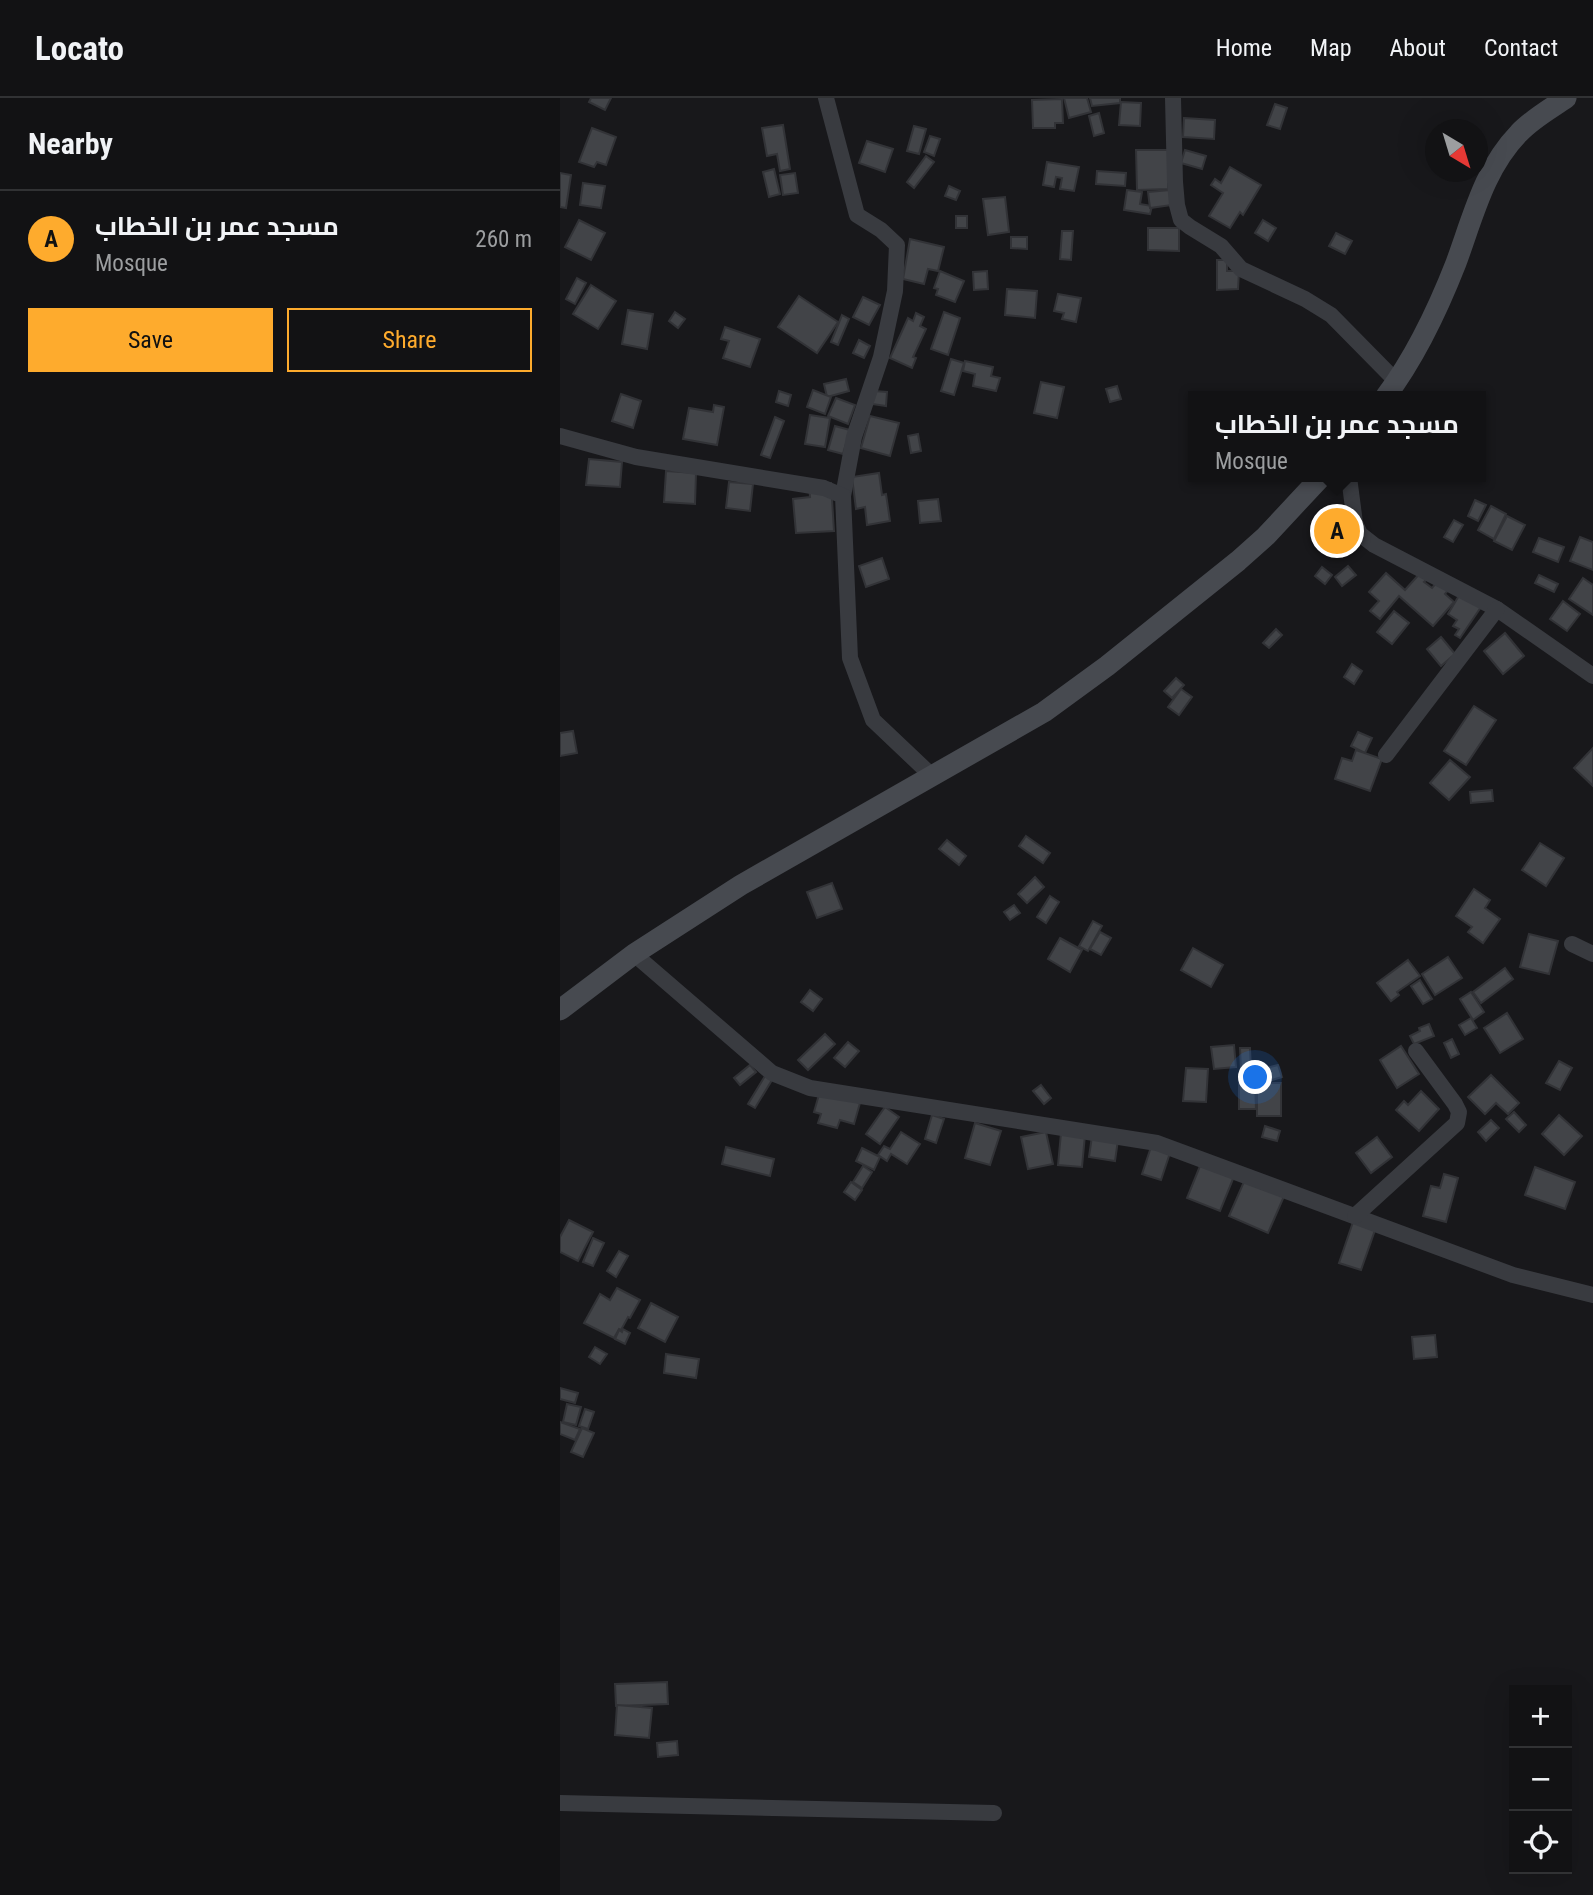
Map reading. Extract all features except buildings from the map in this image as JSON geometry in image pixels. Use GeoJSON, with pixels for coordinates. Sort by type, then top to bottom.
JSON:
{"type":"FeatureCollection","features":[{"type":"Feature","properties":{"kind":"main road"},"geometry":{"type":"LineString","coordinates":[[1391,389],[1431,321],[1485,183],[1497,162],[1520,131],[1566,98]]}},
{"type":"Feature","properties":{"kind":"main road"},"geometry":{"type":"LineString","coordinates":[[560,1010],[635,954],[741,885],[1044,712],[1107,666],[1257,544],[1316,482]]}},
{"type":"Feature","properties":{"kind":"street"},"geometry":{"type":"LineString","coordinates":[[826,98],[858,215],[881,230],[897,245],[893,305],[881,357],[854,437],[843,496],[850,658],[873,720],[931,775]]}},
{"type":"Feature","properties":{"kind":"street"},"geometry":{"type":"LineString","coordinates":[[1173,98],[1175,182],[1181,220],[1221,246],[1241,269],[1305,299],[1331,315],[1391,389]]}},
{"type":"Feature","properties":{"kind":"street"},"geometry":{"type":"LineString","coordinates":[[560,436],[636,457],[824,488],[843,496]]}},
{"type":"Feature","properties":{"kind":"street"},"geometry":{"type":"LineString","coordinates":[[1350,482],[1355,523],[1360,534],[1374,545],[1497,609],[1593,676]]}},
{"type":"Feature","properties":{"kind":"street"},"geometry":{"type":"LineString","coordinates":[[1386,755],[1497,609]]}},
{"type":"Feature","properties":{"kind":"street"},"geometry":{"type":"LineString","coordinates":[[1572,944],[1593,954]]}},
{"type":"Feature","properties":{"kind":"street"},"geometry":{"type":"LineString","coordinates":[[635,954],[772,1073],[810,1088],[1157,1143],[1513,1275],[1593,1295]]}},
{"type":"Feature","properties":{"kind":"street"},"geometry":{"type":"LineString","coordinates":[[1355,1216],[1457,1123],[1459,1112],[1455,1104],[1416,1051]]}},
{"type":"Feature","properties":{"kind":"street"},"geometry":{"type":"LineString","coordinates":[[560,1803],[994,1813]]}},
{"type":"Feature","properties":{"kind":"place","name":"مسجد عمر بن الخطاب"},"geometry":{"type":"Point","coordinates":[1337,531]}}]}
